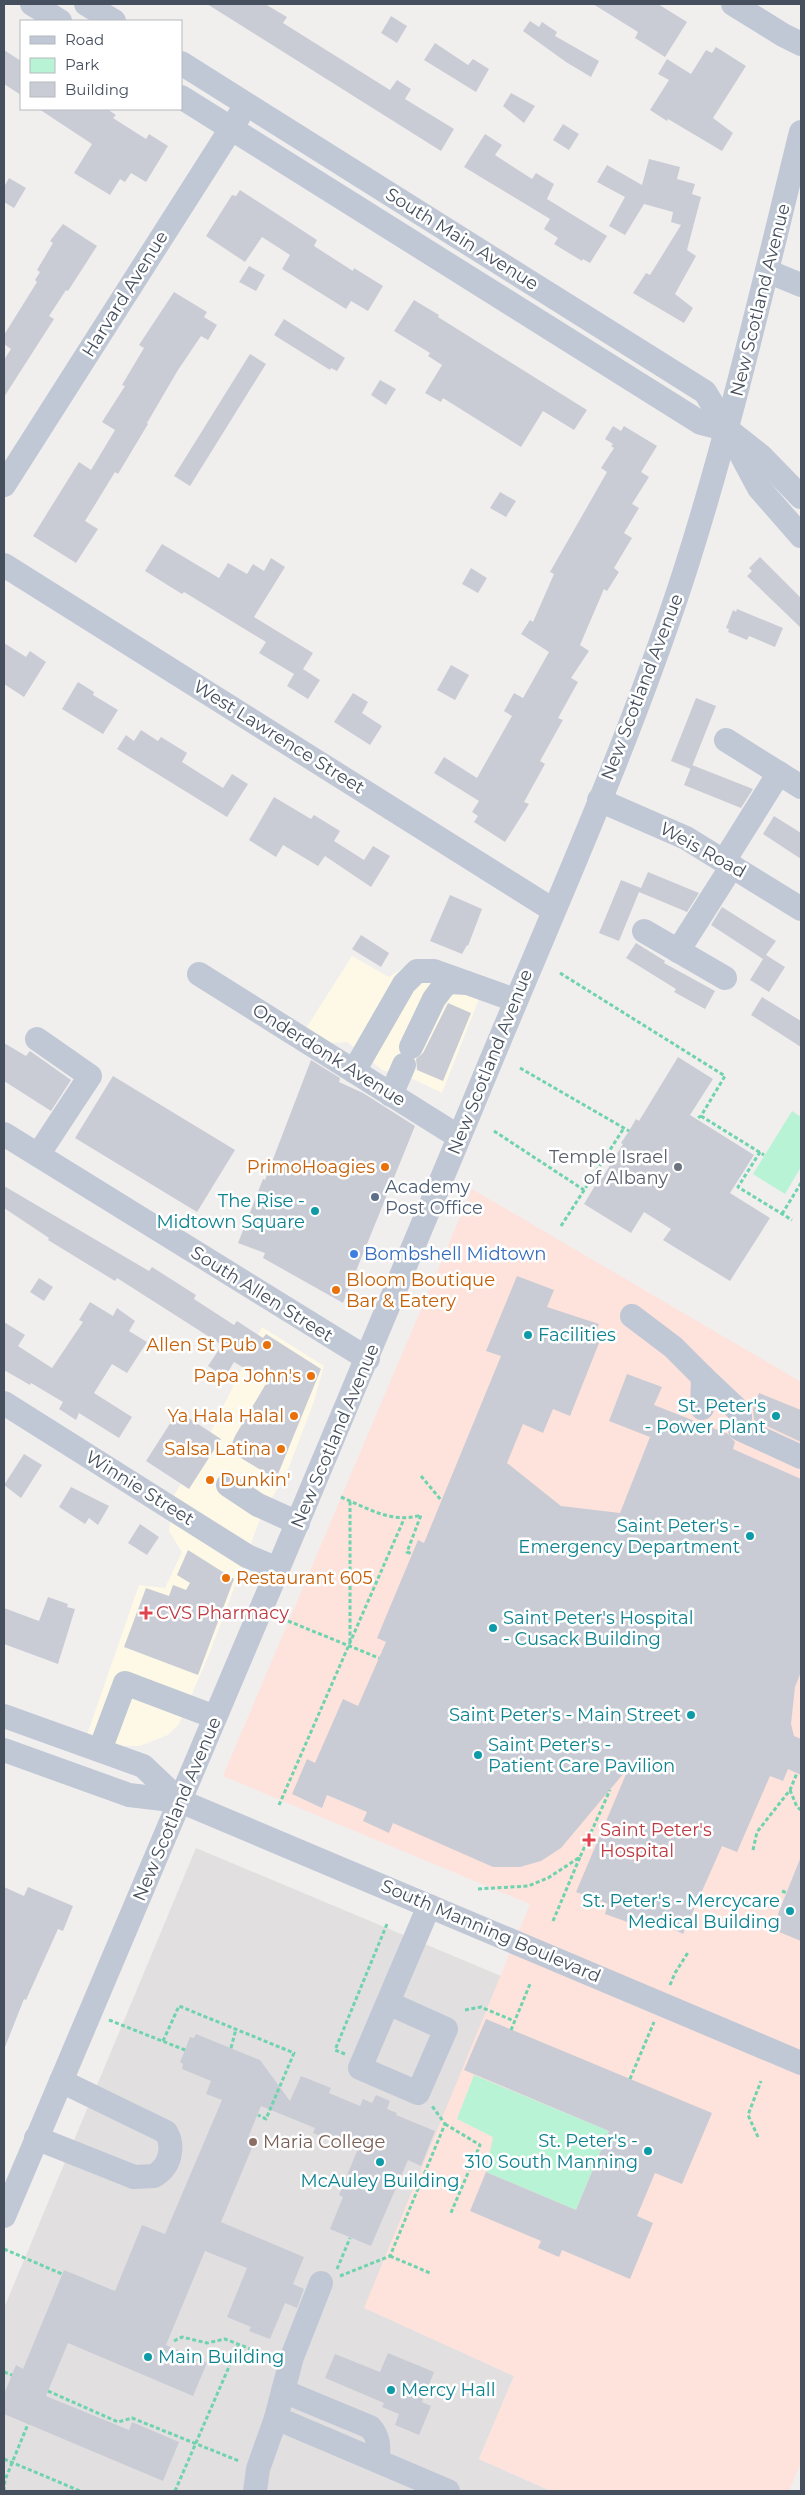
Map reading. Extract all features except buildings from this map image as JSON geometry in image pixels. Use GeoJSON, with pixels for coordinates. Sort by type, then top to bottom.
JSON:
{"type":"FeatureCollection","features":[{"type":"Feature","properties":{"kind":"street"},"geometry":{"type":"LineString","coordinates":[[32,4],[58,20]]}},
{"type":"Feature","properties":{"kind":"street"},"geometry":{"type":"LineString","coordinates":[[86,4],[112,20]]}},
{"type":"Feature","properties":{"kind":"street"},"geometry":{"type":"LineString","coordinates":[[733,4],[801,44]]}},
{"type":"Feature","properties":{"kind":"street","name":"South Main Avenue"},"geometry":{"type":"LineString","coordinates":[[182,64],[705,392],[759,488],[801,536]]}},
{"type":"Feature","properties":{"kind":"street","name":"South Main Avenue"},"geometry":{"type":"LineString","coordinates":[[182,98],[700,423],[728,430],[761,456],[801,497]]}},
{"type":"Feature","properties":{"kind":"street","name":"Harvard Avenue"},"geometry":{"type":"LineString","coordinates":[[4,485],[246,104]]}},
{"type":"Feature","properties":{"kind":"street","name":"New Scotland Avenue"},"geometry":{"type":"LineString","coordinates":[[4,2216],[368,1359],[599,800],[682,580],[728,430],[801,132]]}},
{"type":"Feature","properties":{"kind":"street"},"geometry":{"type":"LineString","coordinates":[[460,272],[475,247]]}},
{"type":"Feature","properties":{"kind":"street"},"geometry":{"type":"LineString","coordinates":[[767,270],[801,285]]}},
{"type":"Feature","properties":{"kind":"street","name":"West Lawrence Street"},"geometry":{"type":"LineString","coordinates":[[4,565],[553,910]]}},
{"type":"Feature","properties":{"kind":"street"},"geometry":{"type":"LineString","coordinates":[[726,740],[801,787]]}},
{"type":"Feature","properties":{"kind":"street"},"geometry":{"type":"LineString","coordinates":[[678,951],[779,773]]}},
{"type":"Feature","properties":{"kind":"street","name":"Weis Road"},"geometry":{"type":"LineString","coordinates":[[599,800],[664,827],[728,863],[801,909]]}},
{"type":"Feature","properties":{"kind":"street"},"geometry":{"type":"LineString","coordinates":[[644,931],[725,978]]}},
{"type":"Feature","properties":{"kind":"street"},"geometry":{"type":"LineString","coordinates":[[354,1071],[404,984],[413,974],[420,971],[430,971],[515,1000]]}},
{"type":"Feature","properties":{"kind":"street","name":"Onderdonk Avenue"},"geometry":{"type":"LineString","coordinates":[[199,974],[459,1137]]}},
{"type":"Feature","properties":{"kind":"street"},"geometry":{"type":"LineString","coordinates":[[391,1094],[434,999],[443,987],[453,982],[469,983]]}},
{"type":"Feature","properties":{"kind":"street"},"geometry":{"type":"LineString","coordinates":[[37,1039],[90,1076],[38,1155]]}},
{"type":"Feature","properties":{"kind":"street","name":"South Allen Street"},"geometry":{"type":"LineString","coordinates":[[4,1134],[368,1359]]}},
{"type":"Feature","properties":{"kind":"street"},"geometry":{"type":"LineString","coordinates":[[632,1316],[673,1347],[740,1412],[740,1429],[801,1457]]}},
{"type":"Feature","properties":{"kind":"street"},"geometry":{"type":"LineString","coordinates":[[702,1408],[703,1376]]}},
{"type":"Feature","properties":{"kind":"street","name":"Winnie Street"},"geometry":{"type":"LineString","coordinates":[[4,1403],[247,1556],[278,1569]]}},
{"type":"Feature","properties":{"kind":"street"},"geometry":{"type":"LineString","coordinates":[[228,1485],[258,1504],[298,1523]]}},
{"type":"Feature","properties":{"kind":"street"},"geometry":{"type":"LineString","coordinates":[[100,1750],[125,1683],[216,1717]]}},
{"type":"Feature","properties":{"kind":"street","name":"South Manning Boulevard"},"geometry":{"type":"LineString","coordinates":[[4,1716],[143,1766],[180,1801]]}},
{"type":"Feature","properties":{"kind":"street","name":"South Manning Boulevard"},"geometry":{"type":"LineString","coordinates":[[4,1750],[129,1795],[180,1801],[801,2063]]}},
{"type":"Feature","properties":{"kind":"street"},"geometry":{"type":"LineString","coordinates":[[388,2003],[428,1906]]}},
{"type":"Feature","properties":{"kind":"street"},"geometry":{"type":"LineString","coordinates":[[36,2138],[134,2177],[154,2176],[168,2162],[171,2148],[166,2132],[61,2081]]}},
{"type":"Feature","properties":{"kind":"street"},"geometry":{"type":"LineString","coordinates":[[257,2480],[290,2363],[327,2281]]}},
{"type":"Feature","properties":{"kind":"street"},"geometry":{"type":"LineString","coordinates":[[283,2391],[370,2427],[378,2440],[377,2460]]}},
{"type":"Feature","properties":{"kind":"street"},"geometry":{"type":"LineString","coordinates":[[276,2418],[448,2491]]}},
{"type":"Feature","properties":{"kind":"path"},"geometry":{"type":"LineString","coordinates":[[560,972],[725,1076],[701,1116],[696,1119]]}},
{"type":"Feature","properties":{"kind":"path"},"geometry":{"type":"LineString","coordinates":[[520,1068],[629,1131]]}},
{"type":"Feature","properties":{"kind":"path"},"geometry":{"type":"LineString","coordinates":[[701,1116],[764,1155]]}},
{"type":"Feature","properties":{"kind":"path"},"geometry":{"type":"LineString","coordinates":[[561,1226],[624,1128]]}},
{"type":"Feature","properties":{"kind":"path"},"geometry":{"type":"LineString","coordinates":[[494,1131],[584,1190]]}},
{"type":"Feature","properties":{"kind":"path"},"geometry":{"type":"LineString","coordinates":[[760,1152],[738,1187],[792,1220]]}},
{"type":"Feature","properties":{"kind":"path"},"geometry":{"type":"LineString","coordinates":[[782,1214],[801,1183]]}},
{"type":"Feature","properties":{"kind":"path"},"geometry":{"type":"LineString","coordinates":[[421,1476],[441,1500]]}},
{"type":"Feature","properties":{"kind":"path"},"geometry":{"type":"LineString","coordinates":[[340,1497],[388,1517],[404,1519],[421,1515],[407,1552],[412,1554]]}},
{"type":"Feature","properties":{"kind":"path"},"geometry":{"type":"LineString","coordinates":[[350,1501],[350,1645]]}},
{"type":"Feature","properties":{"kind":"path"},"geometry":{"type":"LineString","coordinates":[[279,1805],[404,1519]]}},
{"type":"Feature","properties":{"kind":"path"},"geometry":{"type":"LineString","coordinates":[[288,1621],[379,1658]]}},
{"type":"Feature","properties":{"kind":"path"},"geometry":{"type":"LineString","coordinates":[[753,1850],[757,1832],[790,1790],[797,1773]]}},
{"type":"Feature","properties":{"kind":"path"},"geometry":{"type":"LineString","coordinates":[[553,1921],[610,1790]]}},
{"type":"Feature","properties":{"kind":"path"},"geometry":{"type":"LineString","coordinates":[[790,1790],[797,1807],[801,1810]]}},
{"type":"Feature","properties":{"kind":"path"},"geometry":{"type":"LineString","coordinates":[[478,1889],[528,1886],[548,1878],[580,1857]]}},
{"type":"Feature","properties":{"kind":"path"},"geometry":{"type":"LineString","coordinates":[[782,1891],[787,1893]]}},
{"type":"Feature","properties":{"kind":"path"},"geometry":{"type":"LineString","coordinates":[[669,1988],[675,1972],[690,1951]]}},
{"type":"Feature","properties":{"kind":"path"},"geometry":{"type":"LineString","coordinates":[[511,2030],[530,1984]]}},
{"type":"Feature","properties":{"kind":"path"},"geometry":{"type":"LineString","coordinates":[[163,2041],[179,2006],[294,2053],[266,2119],[258,2116]]}},
{"type":"Feature","properties":{"kind":"path"},"geometry":{"type":"LineString","coordinates":[[465,2010],[481,2007],[514,2022]]}},
{"type":"Feature","properties":{"kind":"path"},"geometry":{"type":"LineString","coordinates":[[90,2012],[185,2050]]}},
{"type":"Feature","properties":{"kind":"path"},"geometry":{"type":"LineString","coordinates":[[630,2080],[656,2018]]}},
{"type":"Feature","properties":{"kind":"path"},"geometry":{"type":"LineString","coordinates":[[231,2048],[236,2029]]}},
{"type":"Feature","properties":{"kind":"path"},"geometry":{"type":"LineString","coordinates":[[758,2137],[748,2114],[761,2081]]}},
{"type":"Feature","properties":{"kind":"path"},"geometry":{"type":"LineString","coordinates":[[431,2104],[445,2124],[480,2145],[450,2215]]}},
{"type":"Feature","properties":{"kind":"path"},"geometry":{"type":"LineString","coordinates":[[390,2256],[445,2124]]}},
{"type":"Feature","properties":{"kind":"path"},"geometry":{"type":"LineString","coordinates":[[327,2281],[350,2238]]}},
{"type":"Feature","properties":{"kind":"path"},"geometry":{"type":"LineString","coordinates":[[4,2249],[62,2274]]}},
{"type":"Feature","properties":{"kind":"path"},"geometry":{"type":"LineString","coordinates":[[327,2281],[390,2256],[430,2273]]}},
{"type":"Feature","properties":{"kind":"path"},"geometry":{"type":"LineString","coordinates":[[174,2341],[182,2337],[207,2343],[224,2339],[238,2346],[290,2363]]}},
{"type":"Feature","properties":{"kind":"path"},"geometry":{"type":"LineString","coordinates":[[175,2491],[238,2346]]}},
{"type":"Feature","properties":{"kind":"path"},"geometry":{"type":"LineString","coordinates":[[4,2372],[12,2375]]}},
{"type":"Feature","properties":{"kind":"path"},"geometry":{"type":"LineString","coordinates":[[48,2391],[118,2422],[132,2418],[196,2444],[257,2480]]}},
{"type":"Feature","properties":{"kind":"path"},"geometry":{"type":"LineString","coordinates":[[4,2491],[5,2480],[28,2424]]}},
{"type":"Feature","properties":{"kind":"path"},"geometry":{"type":"LineString","coordinates":[[4,2459],[80,2491]]}},
{"type":"Feature","properties":{"kind":"shaded area"},"geometry":{"type":"Polygon","coordinates":[[[352,956],[389,977],[414,961],[486,981],[442,1093],[409,1077],[382,1070],[347,1042],[328,1043],[306,1028],[352,956]]]}},
{"type":"Feature","properties":{"kind":"shaded area","name":"Saint Peter's Hospital"},"geometry":{"type":"Polygon","coordinates":[[[472,1189],[801,1382],[801,2462],[789,2491],[551,2491],[479,2459],[514,2376],[364,2308],[530,1904],[223,1776],[472,1189]]]}},
{"type":"Feature","properties":{"kind":"shaded area"},"geometry":{"type":"Polygon","coordinates":[[[262,1327],[324,1366],[314,1401],[289,1467],[259,1522],[210,1652],[179,1724],[168,1735],[140,1746],[117,1746],[87,1735],[139,1585],[165,1588],[182,1552],[169,1531],[173,1497],[205,1444],[262,1327]]]}},
{"type":"Feature","properties":{"kind":"shaded area","name":"Maria College"},"geometry":{"type":"Polygon","coordinates":[[[196,1848],[501,1976],[365,2308],[514,2376],[479,2459],[551,2491],[4,2491],[4,2308],[196,1848]]]}},
{"type":"Feature","properties":{"kind":"green space"},"geometry":{"type":"Polygon","coordinates":[[[792,1111],[801,1117],[801,1167],[785,1194],[753,1174],[792,1111]]]}},
{"type":"Feature","properties":{"kind":"green space"},"geometry":{"type":"Polygon","coordinates":[[[474,2075],[609,2131],[576,2210],[486,2172],[493,2137],[457,2119],[474,2075]]]}},
{"type":"Feature","properties":{"kind":"place","name":"PrimoHoagies"},"geometry":{"type":"Point","coordinates":[385,1167]}},
{"type":"Feature","properties":{"kind":"place","name":"Temple Israel of Albany"},"geometry":{"type":"Point","coordinates":[678,1167]}},
{"type":"Feature","properties":{"kind":"place","name":"Academy Post Office"},"geometry":{"type":"Point","coordinates":[375,1197]}},
{"type":"Feature","properties":{"kind":"place","name":"The Rise - Midtown Square"},"geometry":{"type":"Point","coordinates":[315,1211]}},
{"type":"Feature","properties":{"kind":"place","name":"Bombshell Midtown"},"geometry":{"type":"Point","coordinates":[354,1254]}},
{"type":"Feature","properties":{"kind":"place","name":"Bloom Boutique Bar & Eatery"},"geometry":{"type":"Point","coordinates":[336,1290]}},
{"type":"Feature","properties":{"kind":"place","name":"Facilities"},"geometry":{"type":"Point","coordinates":[528,1335]}},
{"type":"Feature","properties":{"kind":"place","name":"Allen St Pub"},"geometry":{"type":"Point","coordinates":[267,1345]}},
{"type":"Feature","properties":{"kind":"place","name":"Papa John's"},"geometry":{"type":"Point","coordinates":[311,1376]}},
{"type":"Feature","properties":{"kind":"place","name":"Ya Hala Halal"},"geometry":{"type":"Point","coordinates":[294,1416]}},
{"type":"Feature","properties":{"kind":"place","name":"St. Peter's - Power Plant"},"geometry":{"type":"Point","coordinates":[776,1416]}},
{"type":"Feature","properties":{"kind":"place","name":"Salsa Latina"},"geometry":{"type":"Point","coordinates":[281,1449]}},
{"type":"Feature","properties":{"kind":"place","name":"Dunkin'"},"geometry":{"type":"Point","coordinates":[210,1480]}},
{"type":"Feature","properties":{"kind":"place","name":"Saint Peter's - Emergency Department"},"geometry":{"type":"Point","coordinates":[750,1536]}},
{"type":"Feature","properties":{"kind":"place","name":"Restaurant 605"},"geometry":{"type":"Point","coordinates":[226,1578]}},
{"type":"Feature","properties":{"kind":"place","name":"CVS Pharmacy"},"geometry":{"type":"Point","coordinates":[146,1613]}},
{"type":"Feature","properties":{"kind":"place","name":"Saint Peter's Hospital - Cusack Building"},"geometry":{"type":"Point","coordinates":[493,1628]}},
{"type":"Feature","properties":{"kind":"place","name":"Saint Peter's - Main Street"},"geometry":{"type":"Point","coordinates":[691,1715]}},
{"type":"Feature","properties":{"kind":"place","name":"Saint Peter's - Patient Care Pavilion"},"geometry":{"type":"Point","coordinates":[478,1755]}},
{"type":"Feature","properties":{"kind":"place","name":"Saint Peter's Hospital"},"geometry":{"type":"Point","coordinates":[589,1840]}},
{"type":"Feature","properties":{"kind":"place","name":"St. Peter's - Mercycare Medical Building"},"geometry":{"type":"Point","coordinates":[790,1911]}},
{"type":"Feature","properties":{"kind":"place","name":"Maria College"},"geometry":{"type":"Point","coordinates":[253,2142]}},
{"type":"Feature","properties":{"kind":"place","name":"St. Peter's - 310 South Manning"},"geometry":{"type":"Point","coordinates":[648,2151]}},
{"type":"Feature","properties":{"kind":"place","name":"McAuley Building"},"geometry":{"type":"Point","coordinates":[380,2162]}},
{"type":"Feature","properties":{"kind":"place","name":"Main Building"},"geometry":{"type":"Point","coordinates":[148,2357]}},
{"type":"Feature","properties":{"kind":"place","name":"Mercy Hall"},"geometry":{"type":"Point","coordinates":[391,2390]}}]}
